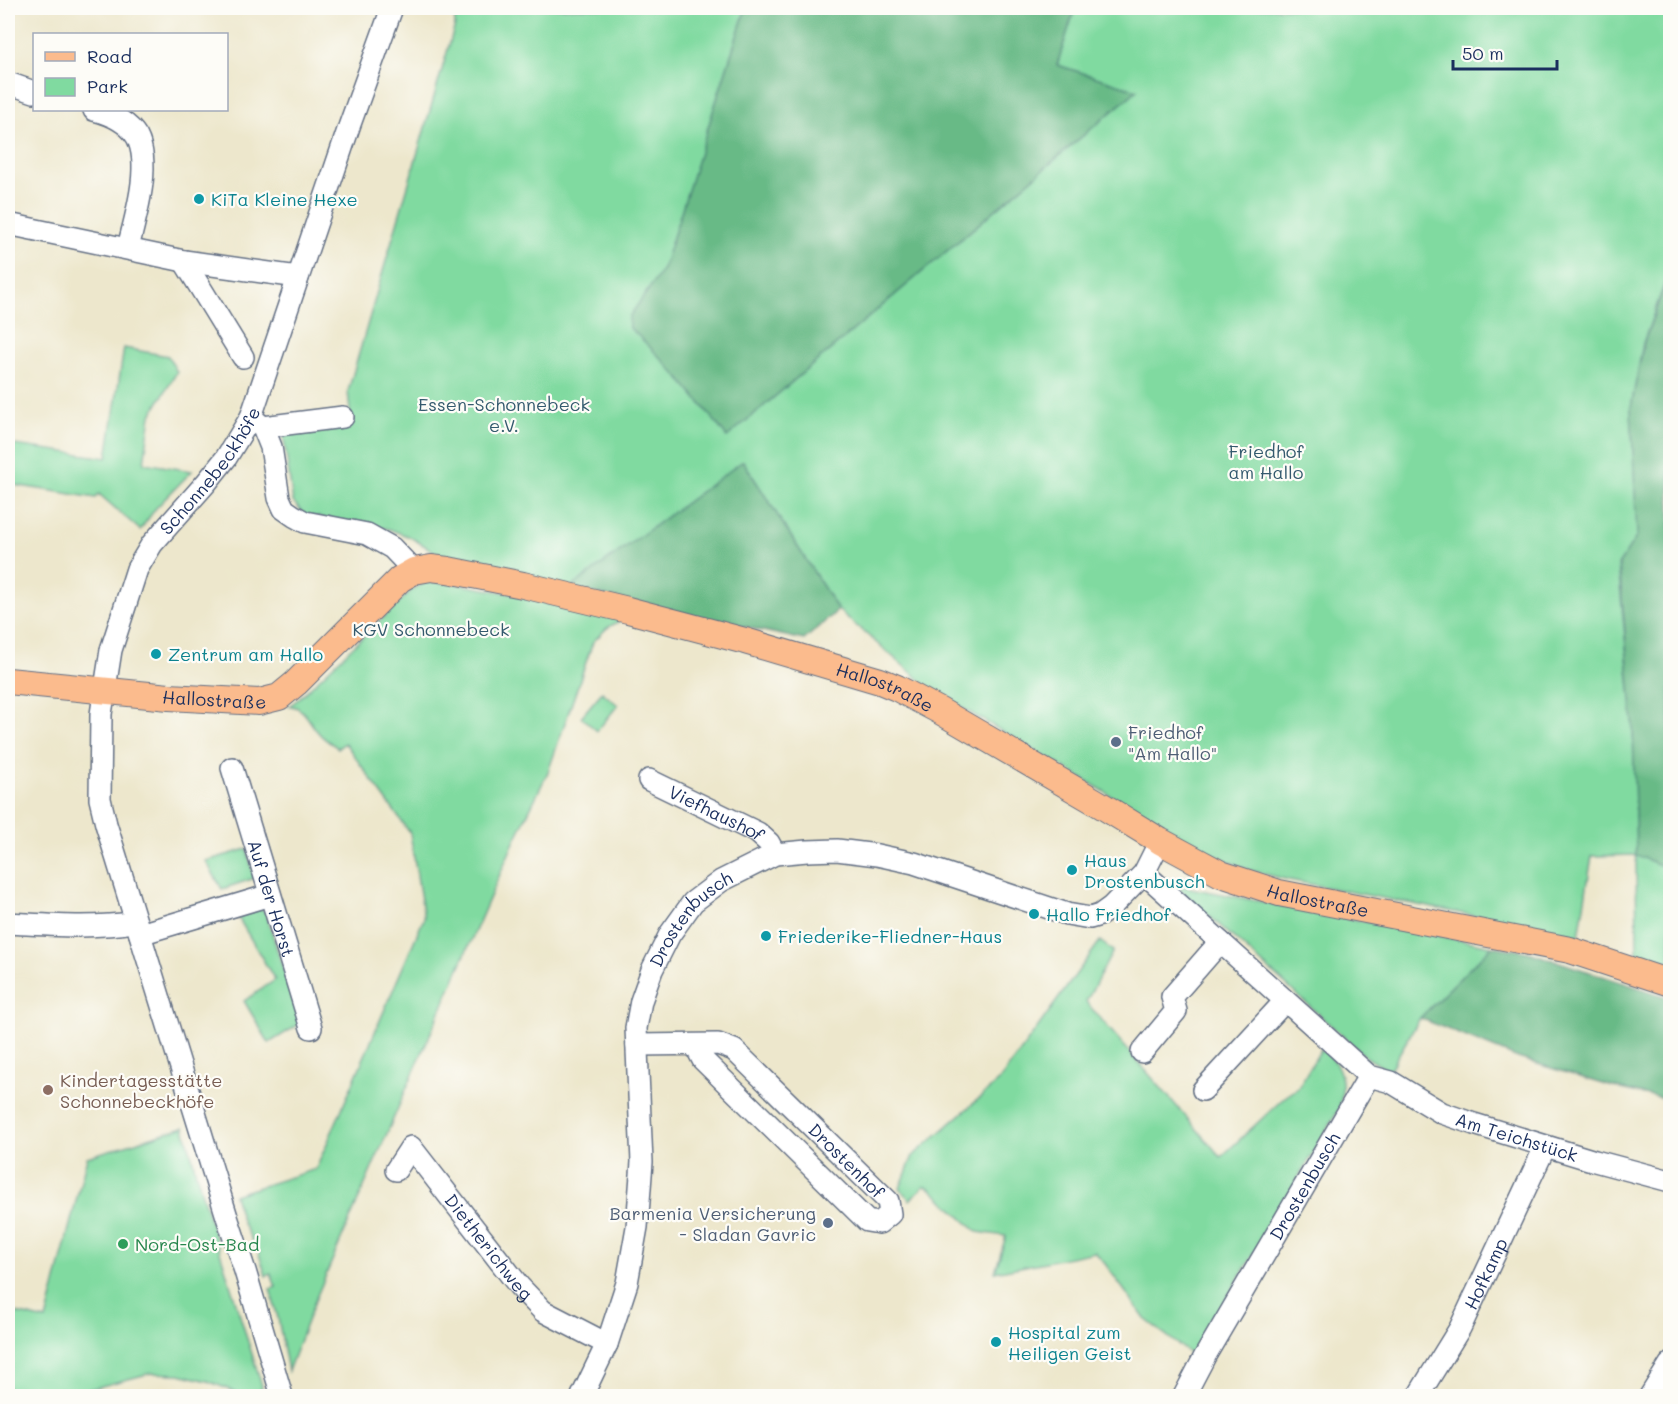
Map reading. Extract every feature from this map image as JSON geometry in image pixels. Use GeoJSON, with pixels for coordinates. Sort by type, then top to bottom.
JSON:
{"type":"FeatureCollection","features":[{"type":"Feature","properties":{"kind":"main road","name":"Hallostraße"},"geometry":{"type":"LineString","coordinates":[[8,681],[169,697],[259,702],[279,697],[297,683],[400,579],[414,571],[431,568],[448,570],[569,595],[745,641],[880,681],[940,711],[1160,842],[1221,874],[1279,893],[1570,950],[1671,983]]}},
{"type":"Feature","properties":{"kind":"street","name":"Schonnebeckhöfe"},"geometry":{"type":"LineString","coordinates":[[282,1396],[106,824],[100,799],[102,714],[111,650],[137,569],[152,544],[257,422],[298,277],[392,8]]}},
{"type":"Feature","properties":{"kind":"street"},"geometry":{"type":"LineString","coordinates":[[8,83],[33,92]]}},
{"type":"Feature","properties":{"kind":"street"},"geometry":{"type":"LineString","coordinates":[[96,111],[121,121],[128,127],[137,138],[141,154],[142,183],[128,248]]}},
{"type":"Feature","properties":{"kind":"street"},"geometry":{"type":"LineString","coordinates":[[8,224],[184,261],[298,277]]}},
{"type":"Feature","properties":{"kind":"street"},"geometry":{"type":"LineString","coordinates":[[184,261],[243,357]]}},
{"type":"Feature","properties":{"kind":"street"},"geometry":{"type":"LineString","coordinates":[[343,417],[257,422],[271,447],[279,498],[284,508],[305,522],[367,534],[392,548],[414,571]]}},
{"type":"Feature","properties":{"kind":"street","name":"Auf der Horst"},"geometry":{"type":"LineString","coordinates":[[232,768],[311,1028]]}},
{"type":"Feature","properties":{"kind":"street","name":"Viefhaushof"},"geometry":{"type":"LineString","coordinates":[[649,780],[758,832],[769,843],[775,854]]}},
{"type":"Feature","properties":{"kind":"street","name":"Drostenbusch"},"geometry":{"type":"LineString","coordinates":[[582,1396],[607,1344],[627,1283],[638,1227],[642,1162],[636,1028],[641,1001],[652,970],[675,928],[693,902],[721,881],[775,854],[837,850],[914,863],[1067,914],[1090,918],[1100,915],[1111,907],[1144,873],[1160,842]]}},
{"type":"Feature","properties":{"kind":"street"},"geometry":{"type":"LineString","coordinates":[[1144,873],[1369,1076]]}},
{"type":"Feature","properties":{"kind":"street"},"geometry":{"type":"LineString","coordinates":[[8,923],[90,927],[115,925],[138,928],[270,895]]}},
{"type":"Feature","properties":{"kind":"street"},"geometry":{"type":"LineString","coordinates":[[1142,1052],[1176,1011],[1172,997],[1220,942]]}},
{"type":"Feature","properties":{"kind":"street"},"geometry":{"type":"LineString","coordinates":[[1203,1090],[1285,1001]]}},
{"type":"Feature","properties":{"kind":"street","name":"Drostenhof"},"geometry":{"type":"LineString","coordinates":[[637,1045],[718,1044],[734,1050],[888,1201],[890,1214],[879,1223],[867,1221],[703,1060],[695,1045]]}},
{"type":"Feature","properties":{"kind":"street","name":"Drostenbusch"},"geometry":{"type":"LineString","coordinates":[[1184,1396],[1205,1356],[1369,1076]]}},
{"type":"Feature","properties":{"kind":"street","name":"Am Teichstück"},"geometry":{"type":"LineString","coordinates":[[1369,1076],[1390,1082],[1442,1113],[1545,1147],[1671,1181]]}},
{"type":"Feature","properties":{"kind":"street","name":"Dietherichweg"},"geometry":{"type":"LineString","coordinates":[[396,1170],[411,1147],[519,1286],[543,1311],[607,1344]]}},
{"type":"Feature","properties":{"kind":"street","name":"Hofkamp"},"geometry":{"type":"LineString","coordinates":[[1418,1396],[1460,1328],[1545,1147]]}},
{"type":"Feature","properties":{"kind":"street"},"geometry":{"type":"LineString","coordinates":[[1650,1396],[1671,1364]]}},
{"type":"Feature","properties":{"kind":"green space","name":"Friedhof am Hallo"},"geometry":{"type":"Polygon","coordinates":[[[454,8],[746,8],[663,269],[630,328],[657,353],[727,437],[1137,90],[1057,65],[1075,8],[1670,8],[1670,269],[1643,343],[1631,408],[1638,537],[1618,565],[1633,721],[1636,855],[1592,856],[1579,936],[1289,880],[1249,870],[1209,853],[1139,814],[926,685],[838,610],[743,461],[570,588],[445,558],[410,537],[389,529],[305,515],[293,502],[283,433],[351,422],[348,391],[455,25],[454,8]]]}},
{"type":"Feature","properties":{"kind":"green space"},"geometry":{"type":"Polygon","coordinates":[[[746,8],[1075,8],[1057,65],[1137,90],[727,437],[681,380],[630,328],[629,317],[663,269],[746,8]]]}},
{"type":"Feature","properties":{"kind":"green space"},"geometry":{"type":"Polygon","coordinates":[[[1670,270],[1670,869],[1636,855],[1633,721],[1619,564],[1637,536],[1631,407],[1644,342],[1670,270]]]}},
{"type":"Feature","properties":{"kind":"green space"},"geometry":{"type":"Polygon","coordinates":[[[124,348],[168,356],[177,372],[151,415],[144,463],[192,471],[156,508],[140,530],[99,494],[96,498],[8,484],[8,444],[107,458],[124,348]]]}},
{"type":"Feature","properties":{"kind":"green space"},"geometry":{"type":"Polygon","coordinates":[[[743,461],[838,610],[804,640],[570,588],[743,461]]]}},
{"type":"Feature","properties":{"kind":"green space","name":"KGV Schonnebeck"},"geometry":{"type":"Polygon","coordinates":[[[426,582],[450,583],[532,597],[623,619],[607,628],[593,642],[548,772],[514,842],[401,1101],[316,1298],[288,1371],[270,1289],[276,1287],[271,1274],[266,1276],[258,1251],[243,1224],[234,1195],[316,1169],[424,918],[410,833],[345,743],[338,748],[327,741],[299,709],[289,706],[412,590],[426,582]]]}},
{"type":"Feature","properties":{"kind":"green space"},"geometry":{"type":"Polygon","coordinates":[[[602,692],[618,705],[597,731],[581,717],[602,692]]]}},
{"type":"Feature","properties":{"kind":"green space"},"geometry":{"type":"Polygon","coordinates":[[[247,849],[254,877],[222,889],[206,861],[247,849]]]}},
{"type":"Feature","properties":{"kind":"green space"},"geometry":{"type":"Polygon","coordinates":[[[1636,855],[1670,869],[1670,965],[1637,954],[1636,855]]]}},
{"type":"Feature","properties":{"kind":"green space"},"geometry":{"type":"Polygon","coordinates":[[[1175,885],[1492,946],[1420,1018],[1389,1071],[1366,1057],[1175,885]]]}},
{"type":"Feature","properties":{"kind":"green space"},"geometry":{"type":"Polygon","coordinates":[[[261,908],[266,913],[300,1024],[269,1043],[244,1001],[275,980],[236,914],[261,908]]]}},
{"type":"Feature","properties":{"kind":"green space"},"geometry":{"type":"Polygon","coordinates":[[[1100,941],[1113,951],[1086,1002],[1221,1157],[1285,1097],[1298,1088],[1321,1049],[1334,1061],[1341,1075],[1342,1091],[1339,1109],[1193,1356],[1145,1319],[1095,1252],[995,1272],[1006,1236],[977,1232],[930,1188],[924,1186],[910,1200],[900,1188],[913,1156],[999,1081],[1100,941]]]}},
{"type":"Feature","properties":{"kind":"green space"},"geometry":{"type":"Polygon","coordinates":[[[1492,946],[1528,952],[1670,998],[1670,1100],[1613,1087],[1518,1058],[1420,1018],[1492,946]]]}},
{"type":"Feature","properties":{"kind":"green space"},"geometry":{"type":"Polygon","coordinates":[[[184,1127],[201,1191],[262,1386],[260,1392],[255,1396],[245,1396],[208,1381],[179,1374],[151,1373],[64,1396],[8,1396],[8,1311],[46,1320],[87,1157],[184,1127]]]}},
{"type":"Feature","properties":{"kind":"place","name":"KiTa Kleine Hexe"},"geometry":{"type":"Point","coordinates":[199,199]}},
{"type":"Feature","properties":{"kind":"place","name":"Zentrum am Hallo"},"geometry":{"type":"Point","coordinates":[156,654]}},
{"type":"Feature","properties":{"kind":"place","name":"Friedhof \"Am Hallo\""},"geometry":{"type":"Point","coordinates":[1116,742]}},
{"type":"Feature","properties":{"kind":"place","name":"Haus Drostenbusch"},"geometry":{"type":"Point","coordinates":[1072,870]}},
{"type":"Feature","properties":{"kind":"place","name":"Hallo Friedhof"},"geometry":{"type":"Point","coordinates":[1034,914]}},
{"type":"Feature","properties":{"kind":"place","name":"Friederike-Fliedner-Haus"},"geometry":{"type":"Point","coordinates":[766,936]}},
{"type":"Feature","properties":{"kind":"place","name":"Kindertagesstätte Schonnebeckhöfe"},"geometry":{"type":"Point","coordinates":[48,1090]}},
{"type":"Feature","properties":{"kind":"place","name":"Barmenia Versicherung - Sladan Gavric"},"geometry":{"type":"Point","coordinates":[828,1223]}},
{"type":"Feature","properties":{"kind":"place","name":"Nord-Ost-Bad"},"geometry":{"type":"Point","coordinates":[123,1244]}},
{"type":"Feature","properties":{"kind":"place","name":"Hospital zum Heiligen Geist"},"geometry":{"type":"Point","coordinates":[996,1342]}},
{"type":"Feature","properties":{"kind":"park label","name":"Essen-Schonnebeck e.V."},"geometry":{"type":"Point","coordinates":[504,414]}}]}
